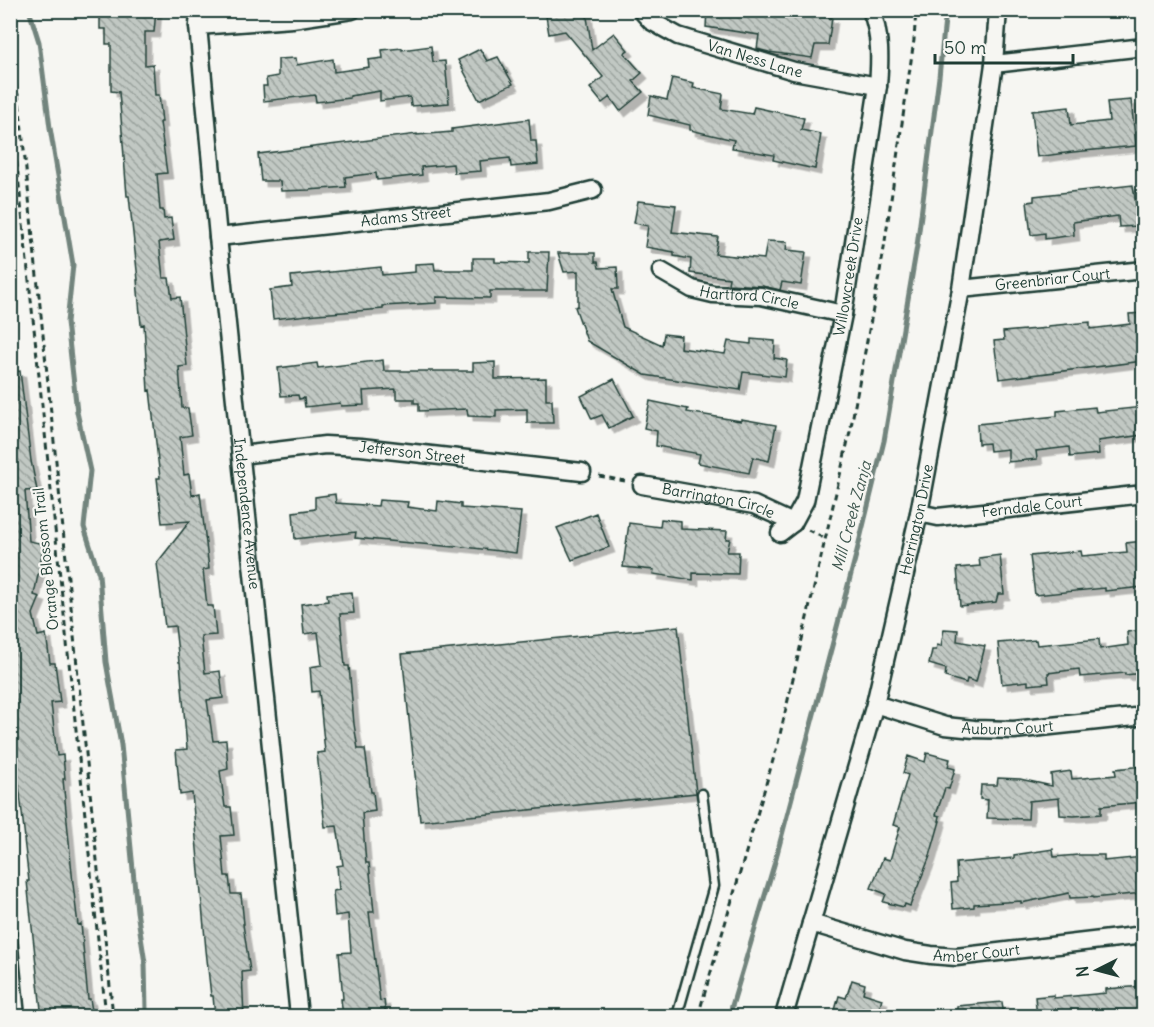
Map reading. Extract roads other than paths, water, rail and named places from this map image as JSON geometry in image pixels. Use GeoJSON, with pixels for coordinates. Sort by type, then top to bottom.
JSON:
{"type":"FeatureCollection","features":[{"type":"Feature","properties":{"kind":"street"},"geometry":{"type":"LineString","coordinates":[[199,18],[292,19],[351,10]]}},
{"type":"Feature","properties":{"kind":"street","name":"Van Ness Lane"},"geometry":{"type":"LineString","coordinates":[[641,10],[651,21],[678,36],[794,71],[878,86]]}},
{"type":"Feature","properties":{"kind":"street","name":"Willowcreek Drive"},"geometry":{"type":"LineString","coordinates":[[786,528],[805,501],[843,314],[878,86],[880,54],[876,22],[871,10]]}},
{"type":"Feature","properties":{"kind":"street","name":"Herrington Drive"},"geometry":{"type":"LineString","coordinates":[[784,1017],[875,704],[919,513],[961,289],[994,64],[999,10]]}},
{"type":"Feature","properties":{"kind":"street","name":"Independence Avenue"},"geometry":{"type":"LineString","coordinates":[[199,18],[218,237],[299,1017]]}},
{"type":"Feature","properties":{"kind":"street"},"geometry":{"type":"LineString","coordinates":[[994,64],[1143,47]]}},
{"type":"Feature","properties":{"kind":"street","name":"Adams Street"},"geometry":{"type":"LineString","coordinates":[[218,237],[549,201],[593,190]]}},
{"type":"Feature","properties":{"kind":"street","name":"Greenbriar Court"},"geometry":{"type":"LineString","coordinates":[[961,289],[1143,270]]}},
{"type":"Feature","properties":{"kind":"street","name":"Hartford Circle"},"geometry":{"type":"LineString","coordinates":[[661,271],[692,289],[713,294],[761,296],[843,314]]}},
{"type":"Feature","properties":{"kind":"street","name":"Jefferson Street"},"geometry":{"type":"LineString","coordinates":[[241,455],[325,445],[362,447],[582,472]]}},
{"type":"Feature","properties":{"kind":"street","name":"Barrington Circle"},"geometry":{"type":"LineString","coordinates":[[642,485],[753,505],[786,528]]}},
{"type":"Feature","properties":{"kind":"street","name":"Ferndale Court"},"geometry":{"type":"LineString","coordinates":[[919,513],[938,517],[1143,494]]}},
{"type":"Feature","properties":{"kind":"street","name":"Auburn Court"},"geometry":{"type":"LineString","coordinates":[[875,704],[945,726],[974,729],[1014,730],[1143,716]]}},
{"type":"Feature","properties":{"kind":"street","name":"Amber Court"},"geometry":{"type":"LineString","coordinates":[[811,923],[905,951],[956,957],[1143,935]]}},
{"type":"Feature","properties":{"kind":"lane"},"geometry":{"type":"LineString","coordinates":[[677,1017],[714,886],[702,794]]}},
{"type":"Feature","properties":{"kind":"lane"},"geometry":{"type":"LineString","coordinates":[[10,918],[20,1017]]}},
{"type":"Feature","properties":{"kind":"waterway"},"geometry":{"type":"LineString","coordinates":[[29,10],[39,42],[50,128],[73,265],[67,322],[77,412],[90,471],[84,527],[99,574],[106,662],[121,745],[137,911],[145,963],[147,1016]]}},
{"type":"Feature","properties":{"kind":"waterway","name":"Mill Creek Zanja"},"geometry":{"type":"LineString","coordinates":[[729,1016],[774,865],[884,441],[917,246],[946,10]]}}]}
